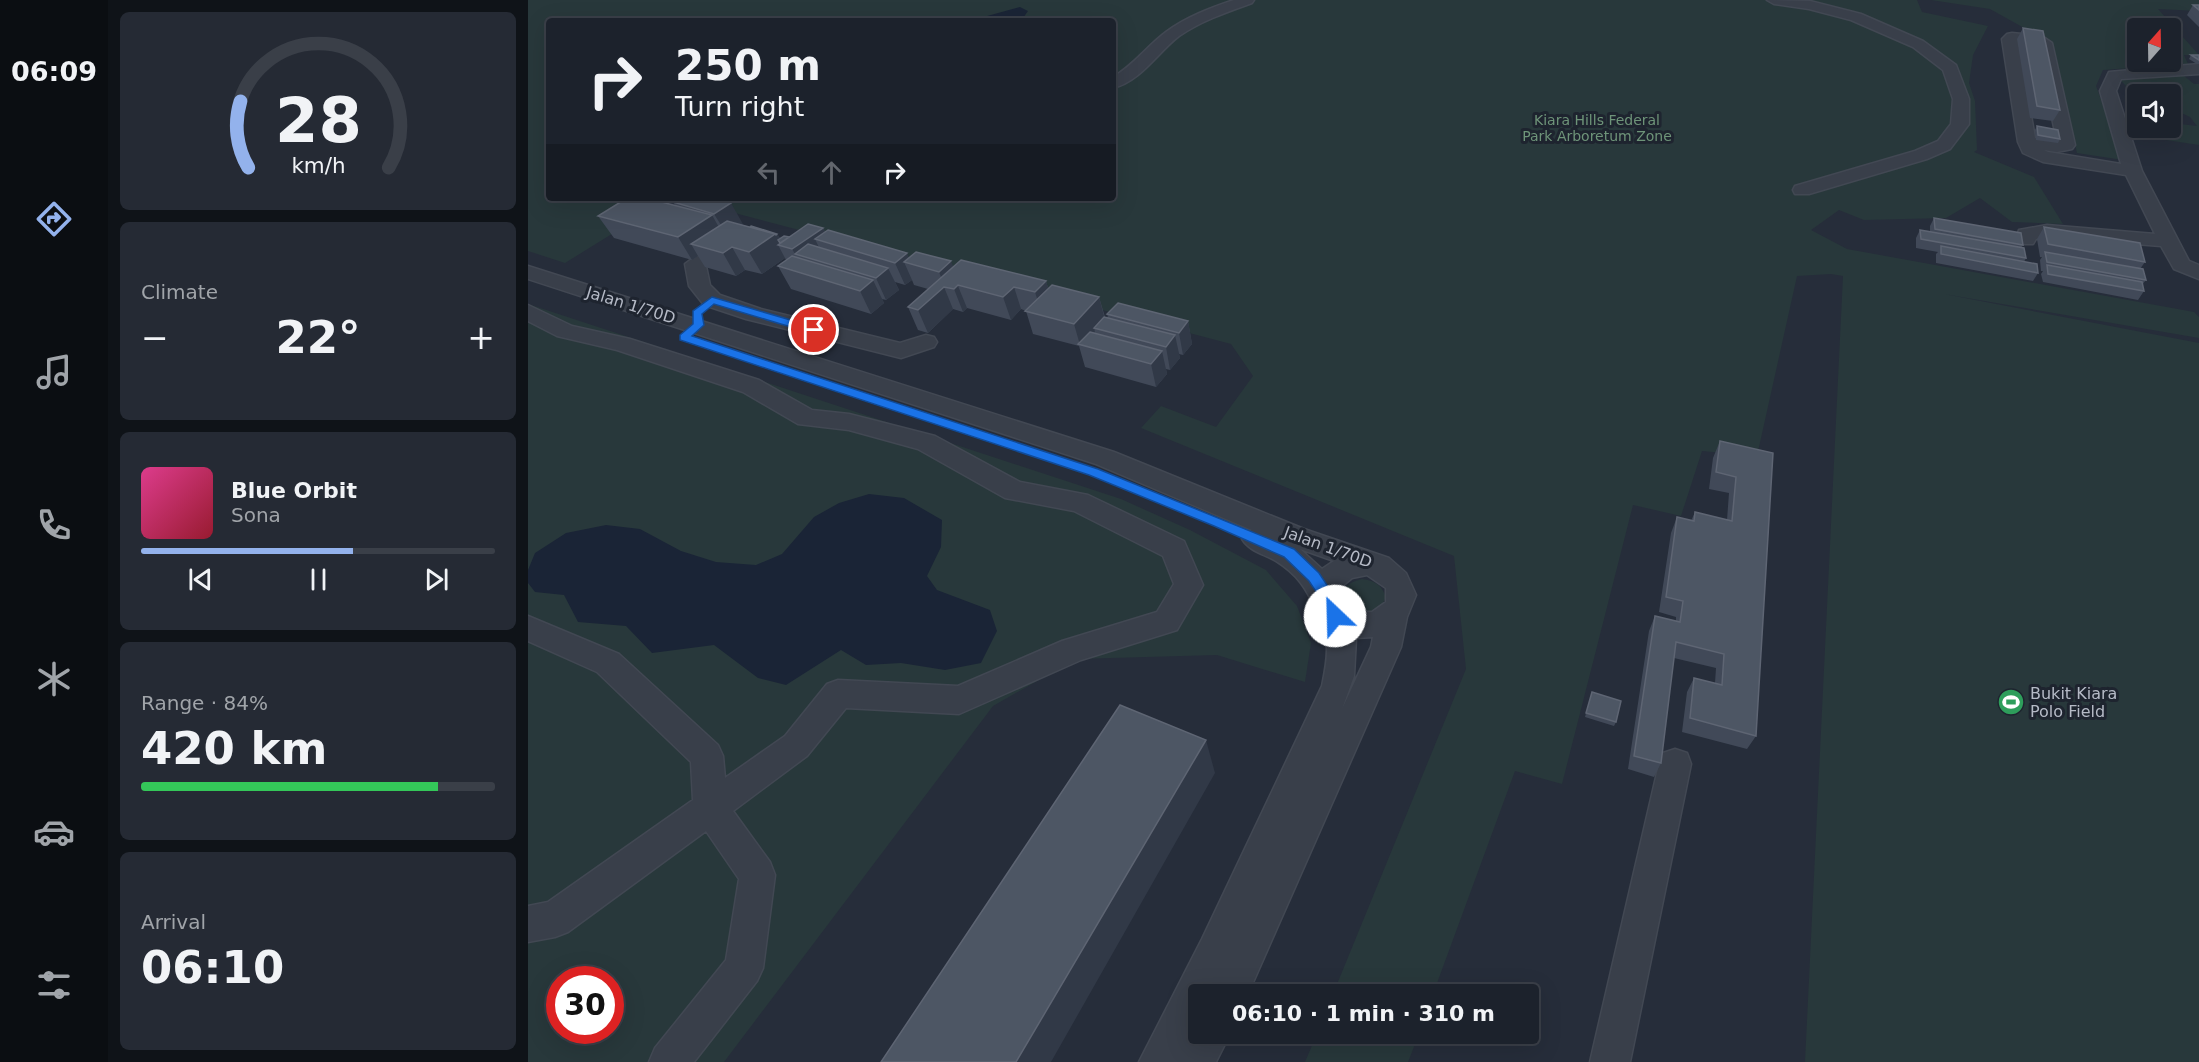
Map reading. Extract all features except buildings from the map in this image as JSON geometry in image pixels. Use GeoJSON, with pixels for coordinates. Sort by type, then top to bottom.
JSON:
{"type":"FeatureCollection","features":[{"type":"Feature","properties":{"kind":"street"},"geometry":{"type":"LineString","coordinates":[[1116,82],[1145,63],[1164,41],[1173,35],[1209,14],[1247,0]]}},
{"type":"Feature","properties":{"kind":"street"},"geometry":{"type":"LineString","coordinates":[[1774,0],[1810,5],[1856,17],[1918,44],[1950,68],[1961,99],[1960,124],[1944,145],[1921,155],[1802,190]]}},
{"type":"Feature","properties":{"kind":"street"},"geometry":{"type":"LineString","coordinates":[[2027,142],[2057,147],[2066,145],[2044,43],[2037,39],[2012,37],[2010,39],[2027,142],[2032,153],[2043,157],[2133,171]]}},
{"type":"Feature","properties":{"kind":"street"},"geometry":{"type":"LineString","coordinates":[[2199,69],[2115,75],[2108,91],[2113,114],[2133,171],[2181,265],[2199,273]]}},
{"type":"Feature","properties":{"kind":"street"},"geometry":{"type":"LineString","coordinates":[[744,231],[695,264],[700,286],[712,300],[754,315],[901,351],[926,342]]}},
{"type":"Feature","properties":{"kind":"street"},"geometry":{"type":"LineString","coordinates":[[2026,240],[2026,234],[2047,231],[2168,241]]}},
{"type":"Feature","properties":{"kind":"street","name":"Jalan 1/70D"},"geometry":{"type":"LineString","coordinates":[[528,272],[1093,472],[1289,553],[1314,577],[1341,633],[1343,656],[1337,686],[1215,952],[1159,1062]]}},
{"type":"Feature","properties":{"kind":"street","name":"Jalan 1/70D"},"geometry":{"type":"LineString","coordinates":[[528,288],[691,331],[1105,458],[1294,536],[1379,566]]}},
{"type":"Feature","properties":{"kind":"street"},"geometry":{"type":"LineString","coordinates":[[691,331],[697,313],[712,300]]}},
{"type":"Feature","properties":{"kind":"street"},"geometry":{"type":"LineString","coordinates":[[528,312],[565,331],[622,344],[751,386],[807,418],[849,422],[926,442],[1014,491],[1079,501],[1174,549],[1189,585],[1167,621],[1073,650],[959,700],[838,694],[796,746],[555,919],[528,924]]}},
{"type":"Feature","properties":{"kind":"street"},"geometry":{"type":"LineString","coordinates":[[1353,565],[1379,566],[1390,572],[1398,581],[1402,592],[1401,603],[1393,614],[1381,623],[1365,626],[1348,624],[1329,604],[1329,580],[1339,570],[1353,565]]}},
{"type":"Feature","properties":{"kind":"street"},"geometry":{"type":"LineString","coordinates":[[1234,984],[1386,647],[1393,614]]}},
{"type":"Feature","properties":{"kind":"street"},"geometry":{"type":"LineString","coordinates":[[528,628],[608,663],[707,756],[710,808],[757,875],[744,968],[669,1062]]}},
{"type":"Feature","properties":{"kind":"street"},"geometry":{"type":"LineString","coordinates":[[1610,1062],[1675,764]]}},
{"type":"Feature","properties":{"kind":"street"},"geometry":{"type":"LineString","coordinates":[[1195,1062],[1205,1044]]}},
{"type":"Feature","properties":{"kind":"green space","name":"Kiara Hills Federal Park Arboretum Zone"},"geometry":{"type":"Polygon","coordinates":[[[528,0],[1917,0],[1922,12],[1988,26],[1973,55],[1969,83],[1975,101],[1977,150],[1974,152],[2034,177],[2063,224],[2012,222],[1980,198],[1946,218],[1864,220],[1839,210],[1811,230],[1847,249],[2194,312],[2199,317],[2199,338],[1944,294],[2199,343],[2199,1062],[1805,1062],[1843,276],[1831,274],[1797,276],[1757,456],[1702,451],[1681,516],[1633,505],[1562,784],[1515,771],[1437,984],[1337,984],[1466,669],[1454,556],[1141,428],[1161,406],[1216,427],[1253,376],[1231,344],[689,201],[1116,201],[1116,18],[546,18],[546,201],[665,201],[565,263],[528,251],[528,0]]]}},
{"type":"Feature","properties":{"kind":"green space"},"geometry":{"type":"Polygon","coordinates":[[[1931,0],[2199,0],[2199,11],[2158,9],[2166,18],[2127,18],[2127,68],[2103,70],[2096,86],[2123,160],[2077,153],[2053,44],[1990,9],[1931,0]]]}},
{"type":"Feature","properties":{"kind":"green space"},"geometry":{"type":"Polygon","coordinates":[[[2181,35],[2199,55],[2184,55],[2188,64],[2181,64],[2181,35]]]}},
{"type":"Feature","properties":{"kind":"green space"},"geometry":{"type":"Polygon","coordinates":[[[2183,75],[2194,84],[2199,84],[2199,145],[2153,138],[2181,138],[2181,124],[2197,126],[2190,117],[2181,113],[2181,84],[2127,84],[2127,87],[2120,79],[2183,75]]]}},
{"type":"Feature","properties":{"kind":"green space"},"geometry":{"type":"Polygon","coordinates":[[[528,304],[1121,499],[1190,530],[1266,570],[1297,606],[1311,643],[1305,682],[1217,655],[1076,659],[993,706],[724,1062],[528,1062],[528,304]]]}},
{"type":"Feature","properties":{"kind":"green space"},"geometry":{"type":"Polygon","coordinates":[[[1362,579],[1377,584],[1386,597],[1377,609],[1367,614],[1348,609],[1343,601],[1342,593],[1348,585],[1362,579]]]}},
{"type":"Feature","properties":{"kind":"green space"},"geometry":{"type":"Polygon","coordinates":[[[1313,1044],[1415,1044],[1408,1062],[1305,1062],[1313,1044]]]}},
{"type":"Feature","properties":{"kind":"water"},"geometry":{"type":"Polygon","coordinates":[[[1020,7],[1028,11],[1023,18],[980,18],[1020,7]]]}},
{"type":"Feature","properties":{"kind":"water"},"geometry":{"type":"Polygon","coordinates":[[[869,494],[904,498],[942,520],[941,547],[927,576],[937,590],[990,610],[997,631],[981,663],[945,670],[901,663],[866,665],[841,650],[786,685],[758,678],[714,645],[652,653],[626,626],[578,622],[564,595],[535,592],[528,583],[528,570],[535,553],[566,533],[606,525],[640,529],[681,551],[716,562],[756,565],[782,554],[814,517],[839,503],[869,494]]]}},
{"type":"Feature","properties":{"kind":"place","name":"Bukit Kiara Polo Field"},"geometry":{"type":"Point","coordinates":[2011,702]}},
{"type":"Feature","properties":{"kind":"route"},"geometry":{"type":"LineString","coordinates":[[814,330],[754,315],[712,300],[697,313],[698,325],[684,337],[1093,472],[1219,522],[1289,553],[1314,577],[1324,592],[1326,605],[1335,616]]}}]}
